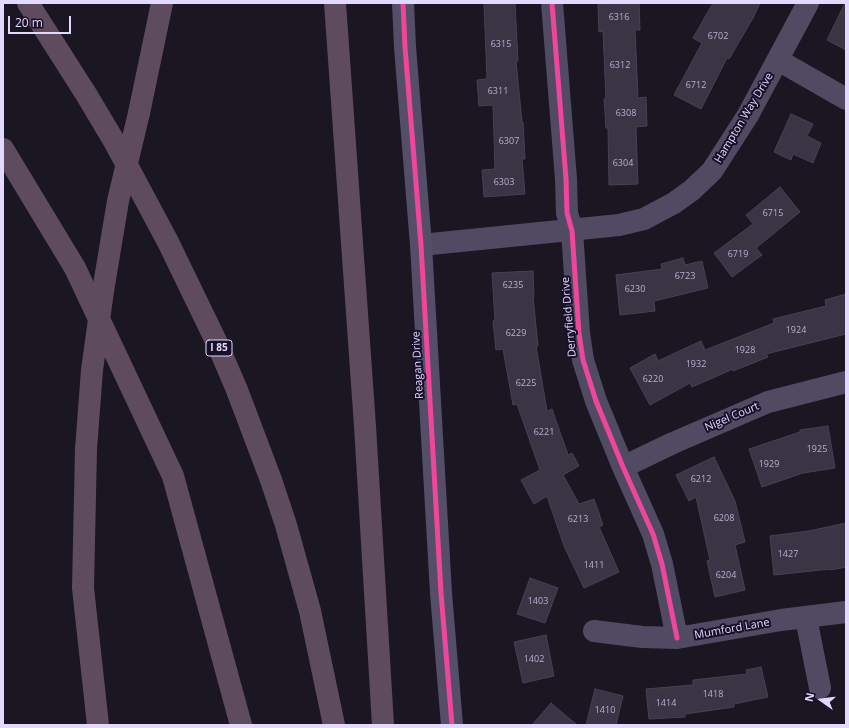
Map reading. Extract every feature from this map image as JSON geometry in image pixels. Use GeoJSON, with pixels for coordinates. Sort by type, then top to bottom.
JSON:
{"type":"FeatureCollection","features":[{"type":"Feature","properties":{"kind":"highway","name":"I 85"},"geometry":{"type":"LineString","coordinates":[[28,3],[114,141],[168,242],[216,341],[234,383],[271,480],[286,526],[310,610],[334,725]]}},
{"type":"Feature","properties":{"kind":"highway"},"geometry":{"type":"LineString","coordinates":[[98,725],[83,588],[86,449],[92,370],[118,201],[139,113],[162,3]]}},
{"type":"Feature","properties":{"kind":"highway"},"geometry":{"type":"LineString","coordinates":[[335,3],[365,426],[383,725]]}},
{"type":"Feature","properties":{"kind":"highway"},"geometry":{"type":"LineString","coordinates":[[3,149],[75,268],[173,476],[241,725]]}},
{"type":"Feature","properties":{"kind":"street","name":"Reagan Drive"},"geometry":{"type":"LineString","coordinates":[[403,3],[405,47],[421,245],[441,593],[452,725]]}},
{"type":"Feature","properties":{"kind":"street","name":"Derryfield Drive"},"geometry":{"type":"LineString","coordinates":[[552,3],[566,179],[567,212],[572,231],[579,333],[583,360],[596,401],[653,534],[662,564],[677,638]]}},
{"type":"Feature","properties":{"kind":"street","name":"Hampton Way Drive"},"geometry":{"type":"LineString","coordinates":[[421,245],[619,226],[644,219],[674,203],[692,190],[712,171],[748,115],[808,3]]}},
{"type":"Feature","properties":{"kind":"street"},"geometry":{"type":"LineString","coordinates":[[778,60],[846,99]]}},
{"type":"Feature","properties":{"kind":"street","name":"Nigel Court"},"geometry":{"type":"LineString","coordinates":[[623,467],[673,442],[768,402],[846,382]]}},
{"type":"Feature","properties":{"kind":"street","name":"Mumford Lane"},"geometry":{"type":"LineString","coordinates":[[594,631],[642,637],[677,638],[782,620],[846,612]]}},
{"type":"Feature","properties":{"kind":"street"},"geometry":{"type":"LineString","coordinates":[[806,618],[820,688]]}},
{"type":"Feature","properties":{"kind":"building"},"geometry":{"type":"Polygon","coordinates":[[[484,3],[515,3],[518,61],[516,61],[523,122],[525,159],[522,159],[525,194],[484,197],[482,170],[495,169],[493,105],[479,106],[477,80],[487,79],[484,3]]]}},
{"type":"Feature","properties":{"kind":"building"},"geometry":{"type":"Polygon","coordinates":[[[639,3],[640,30],[635,30],[638,98],[646,97],[647,126],[636,127],[638,184],[609,185],[608,128],[606,128],[604,99],[606,99],[603,31],[599,32],[598,4],[639,3]]]}},
{"type":"Feature","properties":{"kind":"building"},"geometry":{"type":"Polygon","coordinates":[[[713,3],[760,3],[729,59],[727,58],[701,109],[674,95],[702,43],[693,38],[713,3]]]}},
{"type":"Feature","properties":{"kind":"building"},"geometry":{"type":"Polygon","coordinates":[[[846,3],[846,50],[827,40],[846,3]]]}},
{"type":"Feature","properties":{"kind":"building"},"geometry":{"type":"Polygon","coordinates":[[[791,114],[813,124],[807,136],[821,143],[813,163],[793,154],[791,160],[774,152],[791,114]]]}},
{"type":"Feature","properties":{"kind":"building"},"geometry":{"type":"Polygon","coordinates":[[[780,187],[800,212],[756,248],[762,255],[732,277],[714,253],[753,224],[746,215],[780,187]]]}},
{"type":"Feature","properties":{"kind":"building"},"geometry":{"type":"Polygon","coordinates":[[[683,258],[685,265],[702,261],[708,288],[654,301],[655,311],[620,315],[616,275],[662,269],[661,264],[683,258]]]}},
{"type":"Feature","properties":{"kind":"building"},"geometry":{"type":"Polygon","coordinates":[[[533,271],[533,297],[538,346],[536,346],[547,411],[552,409],[568,455],[572,453],[579,466],[563,475],[579,504],[594,499],[603,525],[599,527],[619,572],[584,588],[564,546],[547,496],[534,504],[521,480],[540,470],[517,404],[513,405],[503,349],[496,350],[493,321],[495,321],[492,273],[533,271]]]}},
{"type":"Feature","properties":{"kind":"building"},"geometry":{"type":"Polygon","coordinates":[[[846,294],[846,334],[766,354],[768,357],[733,371],[733,369],[692,387],[690,383],[650,405],[630,368],[655,354],[658,361],[701,341],[705,350],[774,323],[773,319],[826,306],[825,300],[846,294]]]}},
{"type":"Feature","properties":{"kind":"building"},"geometry":{"type":"Polygon","coordinates":[[[828,426],[835,468],[803,473],[762,487],[749,449],[800,432],[800,430],[828,426]]]}},
{"type":"Feature","properties":{"kind":"building"},"geometry":{"type":"Polygon","coordinates":[[[714,457],[735,501],[745,542],[735,545],[745,590],[715,597],[707,561],[710,560],[696,497],[689,501],[676,475],[714,457]]]}},
{"type":"Feature","properties":{"kind":"building"},"geometry":{"type":"Polygon","coordinates":[[[846,523],[846,567],[831,570],[774,575],[770,536],[809,531],[846,523]]]}},
{"type":"Feature","properties":{"kind":"building"},"geometry":{"type":"Polygon","coordinates":[[[530,578],[558,588],[545,623],[517,614],[530,578]]]}},
{"type":"Feature","properties":{"kind":"building"},"geometry":{"type":"Polygon","coordinates":[[[546,635],[554,676],[523,683],[514,642],[546,635]]]}},
{"type":"Feature","properties":{"kind":"building"},"geometry":{"type":"Polygon","coordinates":[[[761,667],[768,697],[734,704],[734,707],[685,714],[685,717],[649,719],[646,689],[693,685],[693,680],[747,674],[746,670],[761,667]]]}},
{"type":"Feature","properties":{"kind":"building"},"geometry":{"type":"Polygon","coordinates":[[[595,689],[623,696],[616,725],[586,725],[595,689]]]}},
{"type":"Feature","properties":{"kind":"building"},"geometry":{"type":"Polygon","coordinates":[[[551,703],[577,725],[532,725],[551,703]]]}},
{"type":"Feature","properties":{"kind":"cycle path"},"geometry":{"type":"LineString","coordinates":[[403,3],[405,47],[421,245],[441,593],[452,725]]}},
{"type":"Feature","properties":{"kind":"cycle path"},"geometry":{"type":"LineString","coordinates":[[552,3],[566,179],[567,213],[572,231],[579,333],[583,360],[596,401],[653,534],[662,564],[677,638]]}}]}
